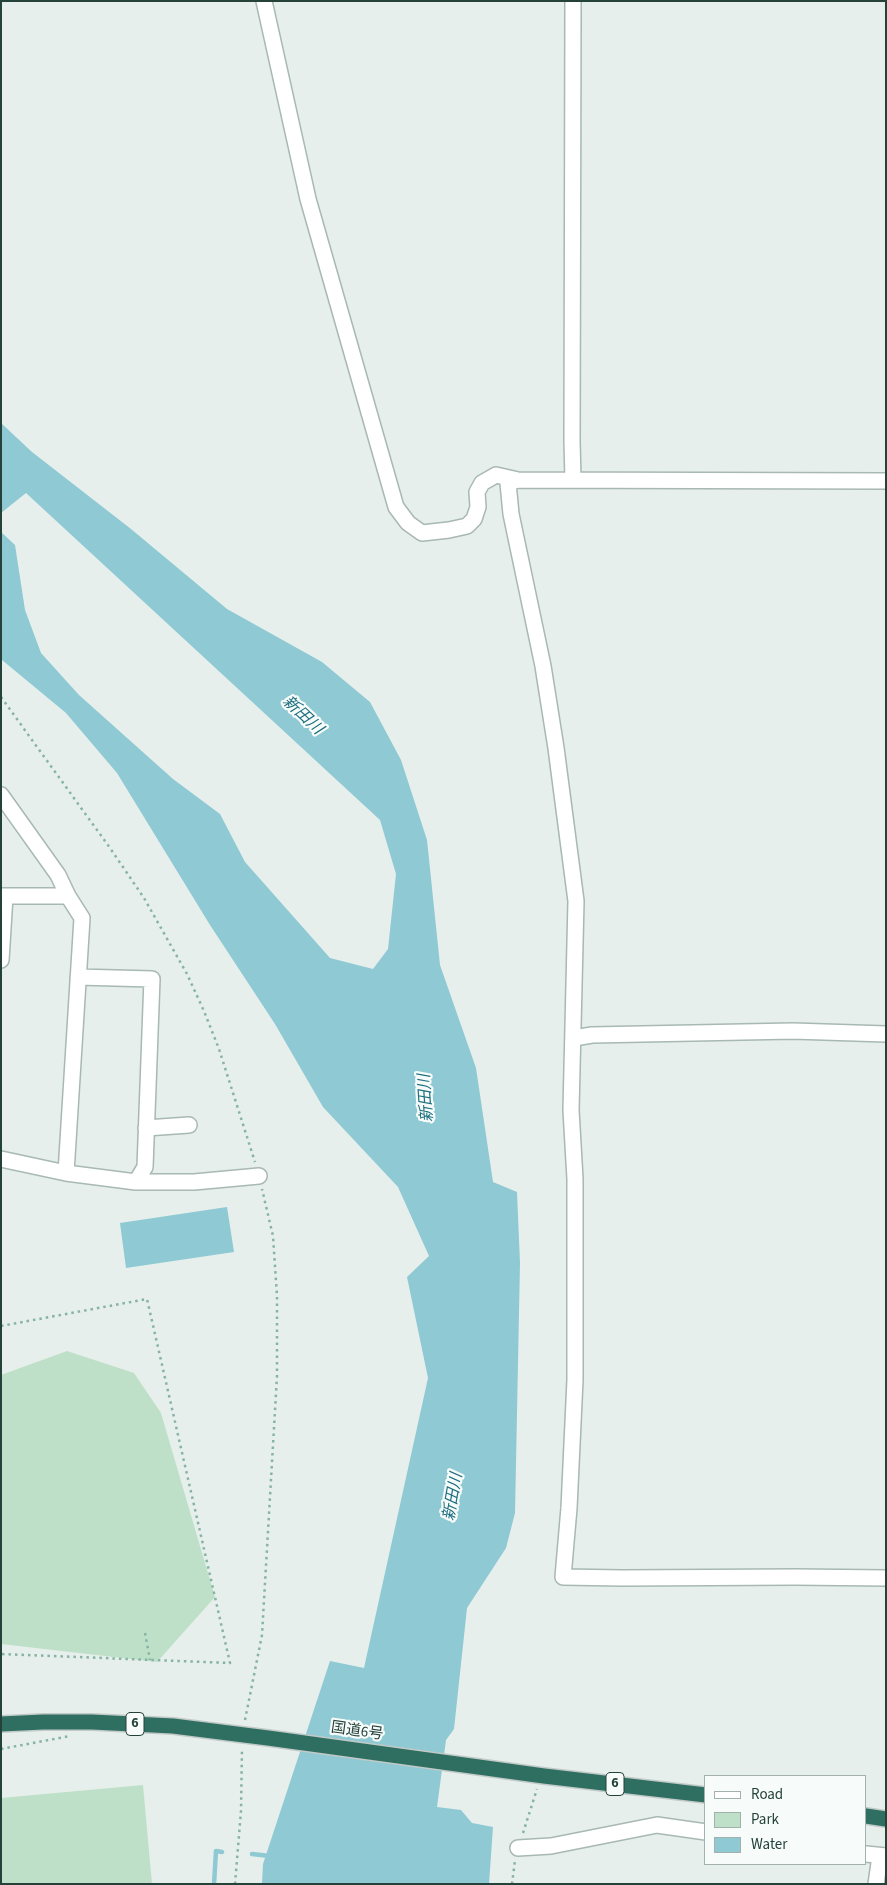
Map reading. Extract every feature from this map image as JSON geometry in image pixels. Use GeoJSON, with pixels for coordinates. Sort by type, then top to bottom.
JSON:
{"type":"FeatureCollection","features":[{"type":"Feature","properties":{"kind":"highway","name":"国道6号"},"geometry":{"type":"LineString","coordinates":[[1,1724],[102,1722],[174,1726],[524,1774],[704,1795]]}},
{"type":"Feature","properties":{"kind":"highway"},"geometry":{"type":"LineString","coordinates":[[867,1816],[886,1819]]}},
{"type":"Feature","properties":{"kind":"street"},"geometry":{"type":"LineString","coordinates":[[264,1],[308,199],[396,507],[408,523],[422,534],[467,526],[474,519],[478,506],[477,492],[482,483],[496,475],[518,480],[886,481]]}},
{"type":"Feature","properties":{"kind":"street"},"geometry":{"type":"LineString","coordinates":[[573,1],[573,480]]}},
{"type":"Feature","properties":{"kind":"street"},"geometry":{"type":"LineString","coordinates":[[518,480],[508,483],[511,514],[542,666],[556,748],[576,901],[571,1110],[575,1179],[575,1380],[564,1577],[795,1576],[886,1578]]}},
{"type":"Feature","properties":{"kind":"street"},"geometry":{"type":"LineString","coordinates":[[1,795],[58,875],[68,896],[82,918],[66,1173]]}},
{"type":"Feature","properties":{"kind":"street"},"geometry":{"type":"LineString","coordinates":[[1,960],[3,896],[68,896]]}},
{"type":"Feature","properties":{"kind":"street"},"geometry":{"type":"LineString","coordinates":[[78,977],[152,979],[145,1167],[136,1182]]}},
{"type":"Feature","properties":{"kind":"street"},"geometry":{"type":"LineString","coordinates":[[574,1038],[592,1035],[794,1032],[886,1034]]}},
{"type":"Feature","properties":{"kind":"street"},"geometry":{"type":"LineString","coordinates":[[146,1128],[190,1124]]}},
{"type":"Feature","properties":{"kind":"street"},"geometry":{"type":"LineString","coordinates":[[1,1159],[66,1173],[136,1182],[194,1182],[259,1176]]}},
{"type":"Feature","properties":{"kind":"street"},"geometry":{"type":"LineString","coordinates":[[518,1848],[551,1846],[657,1825],[704,1832]]}},
{"type":"Feature","properties":{"kind":"street"},"geometry":{"type":"LineString","coordinates":[[876,1884],[877,1855]]}},
{"type":"Feature","properties":{"kind":"path"},"geometry":{"type":"LineString","coordinates":[[1,697],[144,898],[187,974],[219,1049],[259,1176],[272,1236],[277,1296],[277,1376],[262,1635],[242,1734],[241,1811],[236,1884]]}},
{"type":"Feature","properties":{"kind":"path"},"geometry":{"type":"LineString","coordinates":[[1,1326],[147,1299],[230,1663],[1,1654]]}},
{"type":"Feature","properties":{"kind":"path"},"geometry":{"type":"LineString","coordinates":[[145,1633],[150,1660]]}},
{"type":"Feature","properties":{"kind":"path"},"geometry":{"type":"LineString","coordinates":[[1,1749],[67,1738],[75,1733]]}},
{"type":"Feature","properties":{"kind":"path"},"geometry":{"type":"LineString","coordinates":[[512,1884],[518,1848],[537,1788]]}},
{"type":"Feature","properties":{"kind":"green space"},"geometry":{"type":"Polygon","coordinates":[[[67,1351],[134,1373],[161,1413],[215,1597],[157,1662],[1,1644],[1,1375],[67,1351]]]}},
{"type":"Feature","properties":{"kind":"green space"},"geometry":{"type":"Polygon","coordinates":[[[143,1785],[152,1884],[1,1884],[1,1798],[143,1785]]]}},
{"type":"Feature","properties":{"kind":"water","name":"新田川"},"geometry":{"type":"Polygon","coordinates":[[[1,423],[32,452],[131,529],[227,609],[322,662],[370,702],[401,760],[427,840],[440,965],[476,1068],[493,1182],[517,1192],[520,1263],[515,1513],[506,1548],[467,1608],[454,1729],[446,1740],[437,1807],[461,1810],[472,1823],[493,1827],[489,1884],[262,1884],[263,1864],[330,1661],[364,1668],[428,1378],[407,1277],[429,1256],[398,1187],[323,1107],[275,1024],[210,925],[117,773],[66,713],[2,660],[1,532],[15,545],[25,610],[41,653],[79,695],[173,779],[220,814],[245,862],[330,958],[373,969],[388,949],[396,874],[380,820],[26,493],[1,513],[1,423]]]}},
{"type":"Feature","properties":{"kind":"water"},"geometry":{"type":"Polygon","coordinates":[[[227,1207],[234,1252],[126,1268],[120,1223],[227,1207]]]}},
{"type":"Feature","properties":{"kind":"waterway"},"geometry":{"type":"LineString","coordinates":[[214,1884],[216,1851],[222,1852]]}},
{"type":"Feature","properties":{"kind":"waterway"},"geometry":{"type":"LineString","coordinates":[[252,1854],[270,1856]]}}]}
